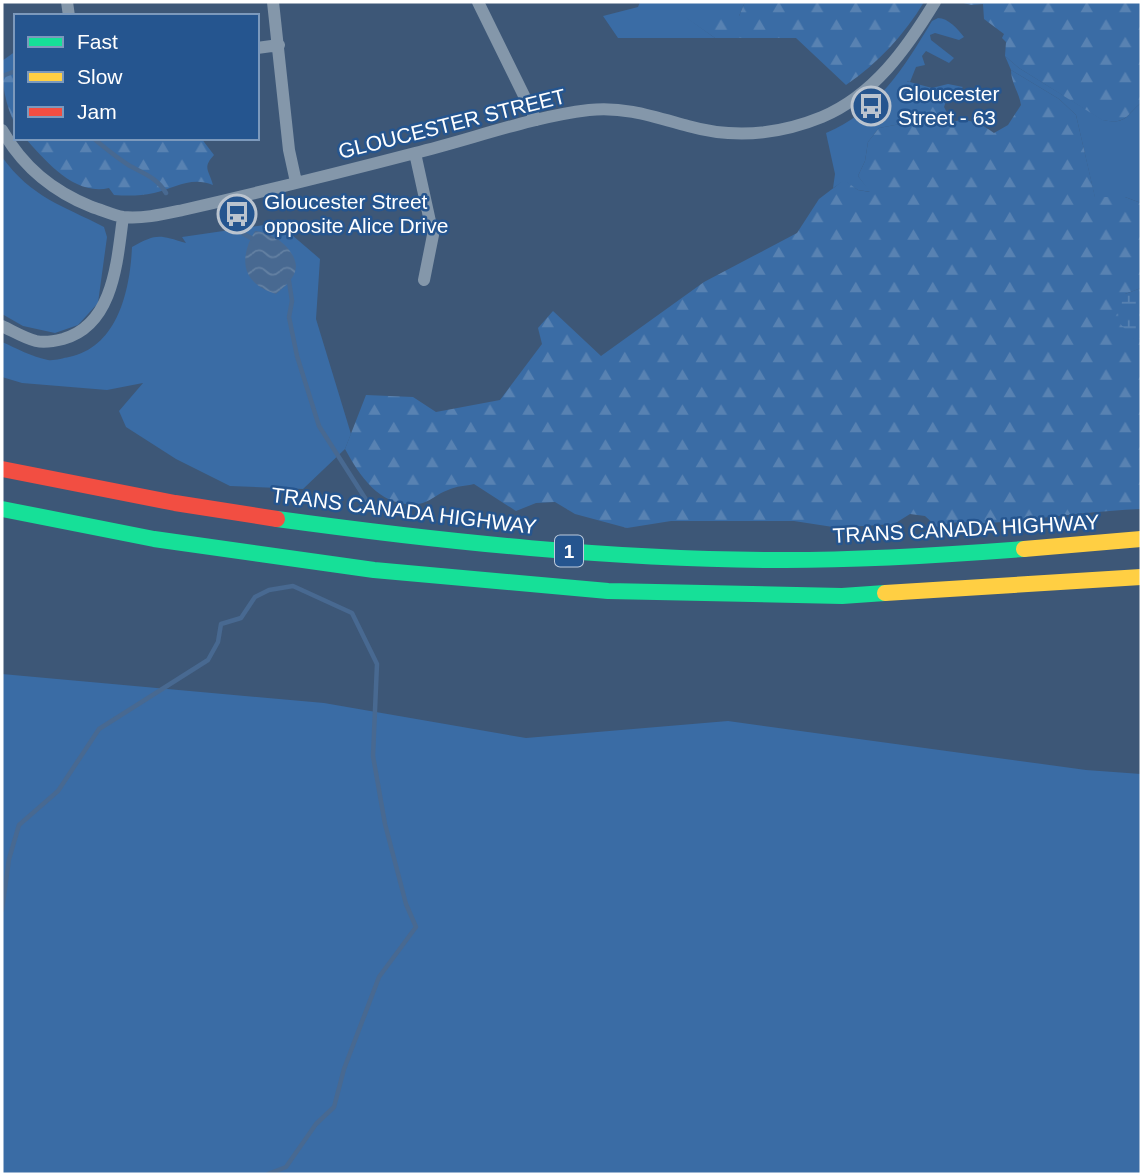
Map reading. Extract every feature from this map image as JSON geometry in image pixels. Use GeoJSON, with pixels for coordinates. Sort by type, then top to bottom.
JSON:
{"type":"FeatureCollection","features":[{"type":"Feature","properties":{"kind":"highway","name":"TRANS CANADA HIGHWAY"},"geometry":{"type":"LineString","coordinates":[[2,470],[200,507],[379,532],[564,550],[735,559],[892,557],[1141,538]]}},
{"type":"Feature","properties":{"kind":"highway","name":"1"},"geometry":{"type":"LineString","coordinates":[[2,509],[154,539],[374,570],[608,591],[842,596],[1141,577]]}},
{"type":"Feature","properties":{"kind":"street"},"geometry":{"type":"LineString","coordinates":[[273,2],[289,150],[296,182]]}},
{"type":"Feature","properties":{"kind":"street"},"geometry":{"type":"LineString","coordinates":[[478,2],[536,120]]}},
{"type":"Feature","properties":{"kind":"street","name":"GLOUCESTER STREET"},"geometry":{"type":"LineString","coordinates":[[2,130],[20,159],[48,184],[84,204],[123,217],[162,214],[415,153],[536,120],[592,110],[614,109],[658,117],[712,132],[757,135],[780,131],[822,117],[858,97],[894,62],[935,2]]}},
{"type":"Feature","properties":{"kind":"street"},"geometry":{"type":"LineString","coordinates":[[259,48],[279,46]]}},
{"type":"Feature","properties":{"kind":"street"},"geometry":{"type":"LineString","coordinates":[[415,153],[433,235],[424,280]]}},
{"type":"Feature","properties":{"kind":"street"},"geometry":{"type":"LineString","coordinates":[[2,326],[40,342],[57,341],[84,331],[94,321],[108,295],[123,217]]}},
{"type":"Feature","properties":{"kind":"green space"},"geometry":{"type":"Polygon","coordinates":[[[640,2],[745,2],[739,16],[686,17],[715,38],[618,38],[603,16],[638,7],[640,2]]]}},
{"type":"Feature","properties":{"kind":"green space"},"geometry":{"type":"Polygon","coordinates":[[[745,2],[924,2],[890,48],[846,85],[796,38],[715,38],[685,17],[694,14],[739,16],[745,2]]]}},
{"type":"Feature","properties":{"kind":"green space"},"geometry":{"type":"Polygon","coordinates":[[[960,2],[1141,2],[1141,103],[1121,120],[1102,120],[1019,68],[1005,56],[1006,42],[1002,38],[1004,34],[984,19],[983,4],[960,2]]]}},
{"type":"Feature","properties":{"kind":"green space"},"geometry":{"type":"Polygon","coordinates":[[[938,18],[956,27],[964,37],[959,40],[935,33],[930,35],[931,40],[954,58],[949,63],[926,51],[922,56],[925,65],[916,67],[910,82],[907,81],[911,122],[879,128],[868,142],[865,161],[858,176],[871,192],[858,190],[844,181],[833,188],[835,174],[826,133],[844,124],[875,100],[900,71],[932,21],[938,18]]]}},
{"type":"Feature","properties":{"kind":"green space"},"geometry":{"type":"Polygon","coordinates":[[[14,52],[14,121],[5,94],[2,61],[14,52]]]}},
{"type":"Feature","properties":{"kind":"green space"},"geometry":{"type":"Polygon","coordinates":[[[1005,56],[1019,68],[1103,120],[1122,120],[1141,103],[1141,203],[1125,197],[1095,198],[1076,115],[1059,99],[1011,70],[1005,56]]]}},
{"type":"Feature","properties":{"kind":"green space"},"geometry":{"type":"Polygon","coordinates":[[[1011,70],[1059,99],[1076,115],[1095,197],[1125,197],[1141,203],[1141,288],[1125,294],[1134,339],[1141,339],[1141,509],[990,523],[958,522],[937,527],[925,516],[910,514],[894,524],[864,526],[833,527],[794,521],[671,521],[627,528],[575,514],[555,502],[536,503],[516,511],[474,484],[444,491],[422,503],[405,504],[393,501],[374,489],[351,460],[345,449],[366,395],[413,397],[436,412],[500,400],[542,344],[538,328],[553,311],[601,356],[704,282],[797,233],[819,199],[844,180],[858,190],[870,192],[858,176],[865,161],[868,142],[879,128],[911,122],[903,92],[906,81],[932,88],[948,84],[963,87],[946,101],[944,107],[952,122],[974,122],[994,133],[1008,125],[1021,105],[1011,70]]]}},
{"type":"Feature","properties":{"kind":"green space"},"geometry":{"type":"Polygon","coordinates":[[[27,140],[203,140],[214,155],[207,166],[213,185],[190,182],[134,196],[114,195],[109,188],[84,187],[52,166],[27,140]]]}},
{"type":"Feature","properties":{"kind":"green space"},"geometry":{"type":"Polygon","coordinates":[[[2,157],[13,171],[36,191],[104,227],[107,237],[98,303],[78,325],[55,333],[23,326],[2,314],[2,157]]]}},
{"type":"Feature","properties":{"kind":"green space"},"geometry":{"type":"Polygon","coordinates":[[[278,223],[320,259],[316,319],[351,434],[345,449],[303,489],[230,486],[176,459],[126,427],[119,411],[143,383],[107,390],[22,383],[2,377],[2,342],[30,355],[50,360],[86,351],[99,342],[110,329],[124,298],[132,247],[153,237],[186,243],[182,237],[278,223]]]}},
{"type":"Feature","properties":{"kind":"green space"},"geometry":{"type":"Polygon","coordinates":[[[1141,288],[1141,339],[1134,339],[1115,318],[1125,294],[1141,288]]]}},
{"type":"Feature","properties":{"kind":"green space"},"geometry":{"type":"Polygon","coordinates":[[[2,674],[324,703],[526,738],[728,721],[1086,770],[1141,774],[1141,1174],[2,1174],[2,674]]]}},
{"type":"Feature","properties":{"kind":"water"},"geometry":{"type":"Polygon","coordinates":[[[255,231],[268,234],[281,242],[294,259],[294,274],[276,294],[256,284],[246,269],[246,251],[255,231]]]}},
{"type":"Feature","properties":{"kind":"waterway"},"geometry":{"type":"LineString","coordinates":[[2,76],[14,72]]}},
{"type":"Feature","properties":{"kind":"waterway"},"geometry":{"type":"LineString","coordinates":[[95,140],[125,163],[155,180],[166,193]]}},
{"type":"Feature","properties":{"kind":"waterway"},"geometry":{"type":"LineString","coordinates":[[228,225],[251,238]]}},
{"type":"Feature","properties":{"kind":"waterway"},"geometry":{"type":"LineString","coordinates":[[289,281],[292,301],[289,317],[297,356],[319,426],[372,509]]}},
{"type":"Feature","properties":{"kind":"waterway"},"geometry":{"type":"LineString","coordinates":[[2,910],[9,859],[19,825],[58,791],[99,729],[208,660],[218,642],[221,624],[241,618],[255,597],[269,590],[293,586],[352,613],[377,664],[373,756],[385,824],[406,904],[416,927],[379,977],[344,1069],[334,1107],[316,1124],[286,1167],[268,1174]]}},
{"type":"Feature","properties":{"kind":"traffic: fast"},"geometry":{"type":"LineString","coordinates":[[2,509],[154,539],[374,570],[608,591],[842,596],[885,593]]}},
{"type":"Feature","properties":{"kind":"traffic: fast"},"geometry":{"type":"LineString","coordinates":[[277,519],[467,542],[658,557],[815,560],[1024,549]]}},
{"type":"Feature","properties":{"kind":"traffic: slow"},"geometry":{"type":"LineString","coordinates":[[1024,549],[1141,539]]}},
{"type":"Feature","properties":{"kind":"traffic: slow"},"geometry":{"type":"LineString","coordinates":[[885,593],[1141,577]]}},
{"type":"Feature","properties":{"kind":"traffic: jam"},"geometry":{"type":"LineString","coordinates":[[2,469],[175,503],[277,519]]}},
{"type":"Feature","properties":{"kind":"place","name":"Gloucester Street - 63"},"geometry":{"type":"Point","coordinates":[871,106]}},
{"type":"Feature","properties":{"kind":"place","name":"Gloucester Street opposite Alice Drive"},"geometry":{"type":"Point","coordinates":[237,214]}}]}
